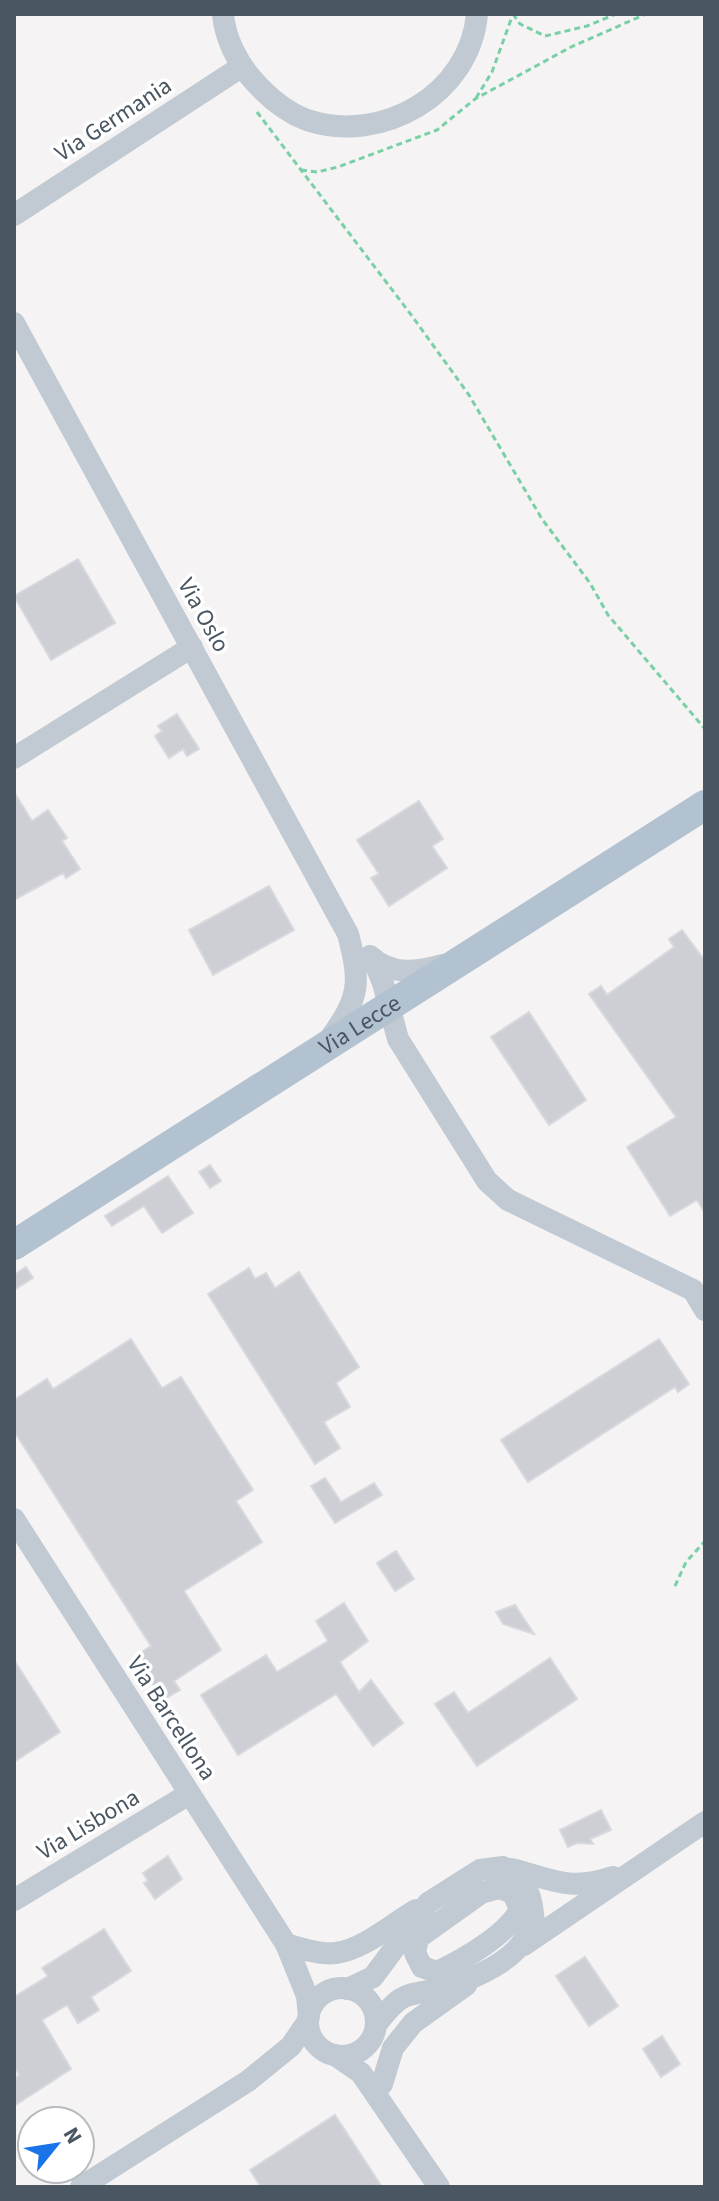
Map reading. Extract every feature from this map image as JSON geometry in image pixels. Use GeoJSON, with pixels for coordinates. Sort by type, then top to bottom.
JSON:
{"type":"FeatureCollection","features":[{"type":"Feature","properties":{"kind":"main road","name":"Via Lecce"},"geometry":{"type":"LineString","coordinates":[[14,1245],[705,805]]}},
{"type":"Feature","properties":{"kind":"street"},"geometry":{"type":"LineString","coordinates":[[223,14],[224,28],[241,67],[269,99],[307,120],[349,127],[391,121],[429,101],[458,69],[475,30],[477,14]]}},
{"type":"Feature","properties":{"kind":"street","name":"Via Germania"},"geometry":{"type":"LineString","coordinates":[[14,215],[241,67]]}},
{"type":"Feature","properties":{"kind":"street","name":"Via Oslo"},"geometry":{"type":"LineString","coordinates":[[14,323],[365,964],[372,992],[388,1006]]}},
{"type":"Feature","properties":{"kind":"street"},"geometry":{"type":"LineString","coordinates":[[14,758],[192,647]]}},
{"type":"Feature","properties":{"kind":"street"},"geometry":{"type":"LineString","coordinates":[[324,1048],[345,1019],[365,964],[417,972],[466,958]]}},
{"type":"Feature","properties":{"kind":"street"},"geometry":{"type":"LineString","coordinates":[[388,1006],[398,1039],[487,1181],[508,1200],[693,1290],[705,1310]]}},
{"type":"Feature","properties":{"kind":"street","name":"Via Barcellona"},"geometry":{"type":"LineString","coordinates":[[14,1519],[286,1944],[307,1996],[308,2018]]}},
{"type":"Feature","properties":{"kind":"street","name":"Via Lisbona"},"geometry":{"type":"LineString","coordinates":[[14,1900],[189,1794]]}},
{"type":"Feature","properties":{"kind":"street"},"geometry":{"type":"LineString","coordinates":[[382,2084],[393,2048],[413,2023],[484,1971],[705,1822]]}},
{"type":"Feature","properties":{"kind":"street"},"geometry":{"type":"LineString","coordinates":[[81,2187],[248,2081],[291,2046],[319,1997],[373,1977],[441,1903],[480,1870],[503,1867],[551,1882],[589,1885],[633,1871]]}},
{"type":"Feature","properties":{"kind":"street"},"geometry":{"type":"LineString","coordinates":[[503,1867],[521,1880],[531,1896],[534,1923],[516,1950]]}},
{"type":"Feature","properties":{"kind":"street"},"geometry":{"type":"LineString","coordinates":[[286,1944],[303,1950],[335,1953],[356,1947],[441,1903],[499,1888],[513,1893],[520,1909],[513,1924],[437,1972],[422,1967],[415,1953],[418,1938],[441,1903]]}},
{"type":"Feature","properties":{"kind":"street","name":"Via Barcellona"},"geometry":{"type":"LineString","coordinates":[[286,1944],[319,1978],[343,1988]]}},
{"type":"Feature","properties":{"kind":"street"},"geometry":{"type":"LineString","coordinates":[[478,1947],[484,1971]]}},
{"type":"Feature","properties":{"kind":"street"},"geometry":{"type":"LineString","coordinates":[[248,2081],[304,2055],[356,2053],[374,2032],[391,2004],[411,1993],[448,1987],[484,1971]]}},
{"type":"Feature","properties":{"kind":"street"},"geometry":{"type":"LineString","coordinates":[[343,1988],[365,1998],[375,2015],[374,2032],[388,2110]]}},
{"type":"Feature","properties":{"kind":"street"},"geometry":{"type":"LineString","coordinates":[[308,2018],[313,2039],[361,2073],[439,2187]]}},
{"type":"Feature","properties":{"kind":"path"},"geometry":{"type":"LineString","coordinates":[[513,14],[520,24],[545,36],[587,26],[616,14]]}},
{"type":"Feature","properties":{"kind":"path"},"geometry":{"type":"LineString","coordinates":[[475,99],[492,72],[513,14]]}},
{"type":"Feature","properties":{"kind":"path"},"geometry":{"type":"LineString","coordinates":[[300,170],[317,172],[338,167],[437,130],[475,99],[571,47],[646,14]]}},
{"type":"Feature","properties":{"kind":"path"},"geometry":{"type":"LineString","coordinates":[[252,104],[469,395],[542,519],[590,583],[608,615],[705,729]]}},
{"type":"Feature","properties":{"kind":"path"},"geometry":{"type":"LineString","coordinates":[[675,1586],[686,1562],[705,1541]]}},
{"type":"Feature","properties":{"kind":"building"},"geometry":{"type":"Polygon","coordinates":[[[78,559],[115,623],[51,660],[14,596],[78,559]]]}},
{"type":"Feature","properties":{"kind":"building"},"geometry":{"type":"Polygon","coordinates":[[[177,714],[199,749],[187,756],[183,749],[169,758],[155,736],[162,731],[158,726],[177,714]]]}},
{"type":"Feature","properties":{"kind":"building"},"geometry":{"type":"Polygon","coordinates":[[[14,792],[32,821],[48,810],[67,838],[62,841],[80,869],[66,878],[63,873],[14,900],[14,792]]]}},
{"type":"Feature","properties":{"kind":"building"},"geometry":{"type":"Polygon","coordinates":[[[419,801],[443,839],[432,846],[447,868],[389,906],[371,878],[379,874],[357,840],[419,801]]]}},
{"type":"Feature","properties":{"kind":"building"},"geometry":{"type":"Polygon","coordinates":[[[269,886],[294,930],[213,975],[189,930],[269,886]]]}},
{"type":"Feature","properties":{"kind":"building"},"geometry":{"type":"Polygon","coordinates":[[[682,930],[705,961],[705,1213],[697,1200],[670,1216],[627,1147],[676,1117],[589,994],[601,986],[607,995],[674,947],[669,939],[682,930]]]}},
{"type":"Feature","properties":{"kind":"building"},"geometry":{"type":"Polygon","coordinates":[[[529,1012],[586,1100],[549,1125],[491,1037],[529,1012]]]}},
{"type":"Feature","properties":{"kind":"building"},"geometry":{"type":"Polygon","coordinates":[[[210,1165],[221,1181],[210,1188],[199,1172],[210,1165]]]}},
{"type":"Feature","properties":{"kind":"building"},"geometry":{"type":"Polygon","coordinates":[[[168,1176],[193,1213],[162,1233],[144,1206],[112,1226],[105,1216],[168,1176]]]}},
{"type":"Feature","properties":{"kind":"building"},"geometry":{"type":"Polygon","coordinates":[[[26,1267],[33,1278],[14,1290],[14,1275],[26,1267]]]}},
{"type":"Feature","properties":{"kind":"building"},"geometry":{"type":"Polygon","coordinates":[[[249,1268],[255,1279],[266,1273],[275,1288],[299,1272],[359,1367],[336,1383],[350,1407],[324,1422],[340,1448],[315,1464],[208,1294],[249,1268]]]}},
{"type":"Feature","properties":{"kind":"building"},"geometry":{"type":"Polygon","coordinates":[[[131,1339],[162,1388],[181,1377],[253,1490],[236,1501],[262,1542],[184,1591],[221,1650],[174,1681],[180,1690],[163,1700],[135,1656],[151,1646],[14,1431],[14,1400],[47,1379],[53,1389],[131,1339]]]}},
{"type":"Feature","properties":{"kind":"building"},"geometry":{"type":"Polygon","coordinates":[[[659,1339],[689,1384],[678,1392],[675,1387],[528,1482],[501,1440],[659,1339]]]}},
{"type":"Feature","properties":{"kind":"building"},"geometry":{"type":"Polygon","coordinates":[[[325,1478],[341,1502],[374,1483],[382,1495],[335,1523],[311,1486],[325,1478]]]}},
{"type":"Feature","properties":{"kind":"building"},"geometry":{"type":"Polygon","coordinates":[[[396,1551],[414,1579],[395,1591],[377,1563],[396,1551]]]}},
{"type":"Feature","properties":{"kind":"building"},"geometry":{"type":"Polygon","coordinates":[[[344,1603],[368,1641],[340,1662],[359,1692],[371,1680],[403,1723],[373,1746],[336,1694],[238,1755],[201,1695],[266,1655],[277,1672],[328,1641],[316,1621],[344,1603]]]}},
{"type":"Feature","properties":{"kind":"building"},"geometry":{"type":"Polygon","coordinates":[[[515,1605],[534,1634],[503,1624],[496,1612],[515,1605]]]}},
{"type":"Feature","properties":{"kind":"building"},"geometry":{"type":"Polygon","coordinates":[[[550,1658],[577,1699],[477,1766],[435,1704],[454,1692],[468,1713],[550,1658]]]}},
{"type":"Feature","properties":{"kind":"building"},"geometry":{"type":"Polygon","coordinates":[[[14,1660],[60,1732],[14,1762],[14,1660]]]}},
{"type":"Feature","properties":{"kind":"building"},"geometry":{"type":"Polygon","coordinates":[[[601,1810],[611,1830],[590,1839],[593,1844],[577,1843],[568,1847],[560,1830],[601,1810]]]}},
{"type":"Feature","properties":{"kind":"building"},"geometry":{"type":"Polygon","coordinates":[[[168,1856],[182,1879],[155,1899],[144,1883],[148,1881],[143,1873],[168,1856]]]}},
{"type":"Feature","properties":{"kind":"building"},"geometry":{"type":"Polygon","coordinates":[[[104,1929],[131,1971],[91,1997],[99,2010],[78,2023],[67,2005],[42,2020],[71,2069],[14,2106],[14,2079],[19,2075],[14,2067],[14,1997],[48,1976],[42,1968],[104,1929]]]}},
{"type":"Feature","properties":{"kind":"building"},"geometry":{"type":"Polygon","coordinates":[[[585,1957],[618,2006],[589,2026],[556,1976],[585,1957]]]}},
{"type":"Feature","properties":{"kind":"building"},"geometry":{"type":"Polygon","coordinates":[[[662,2036],[680,2064],[661,2077],[643,2049],[662,2036]]]}},
{"type":"Feature","properties":{"kind":"building"},"geometry":{"type":"Polygon","coordinates":[[[335,2115],[382,2187],[261,2187],[250,2170],[335,2115]]]}}]}
